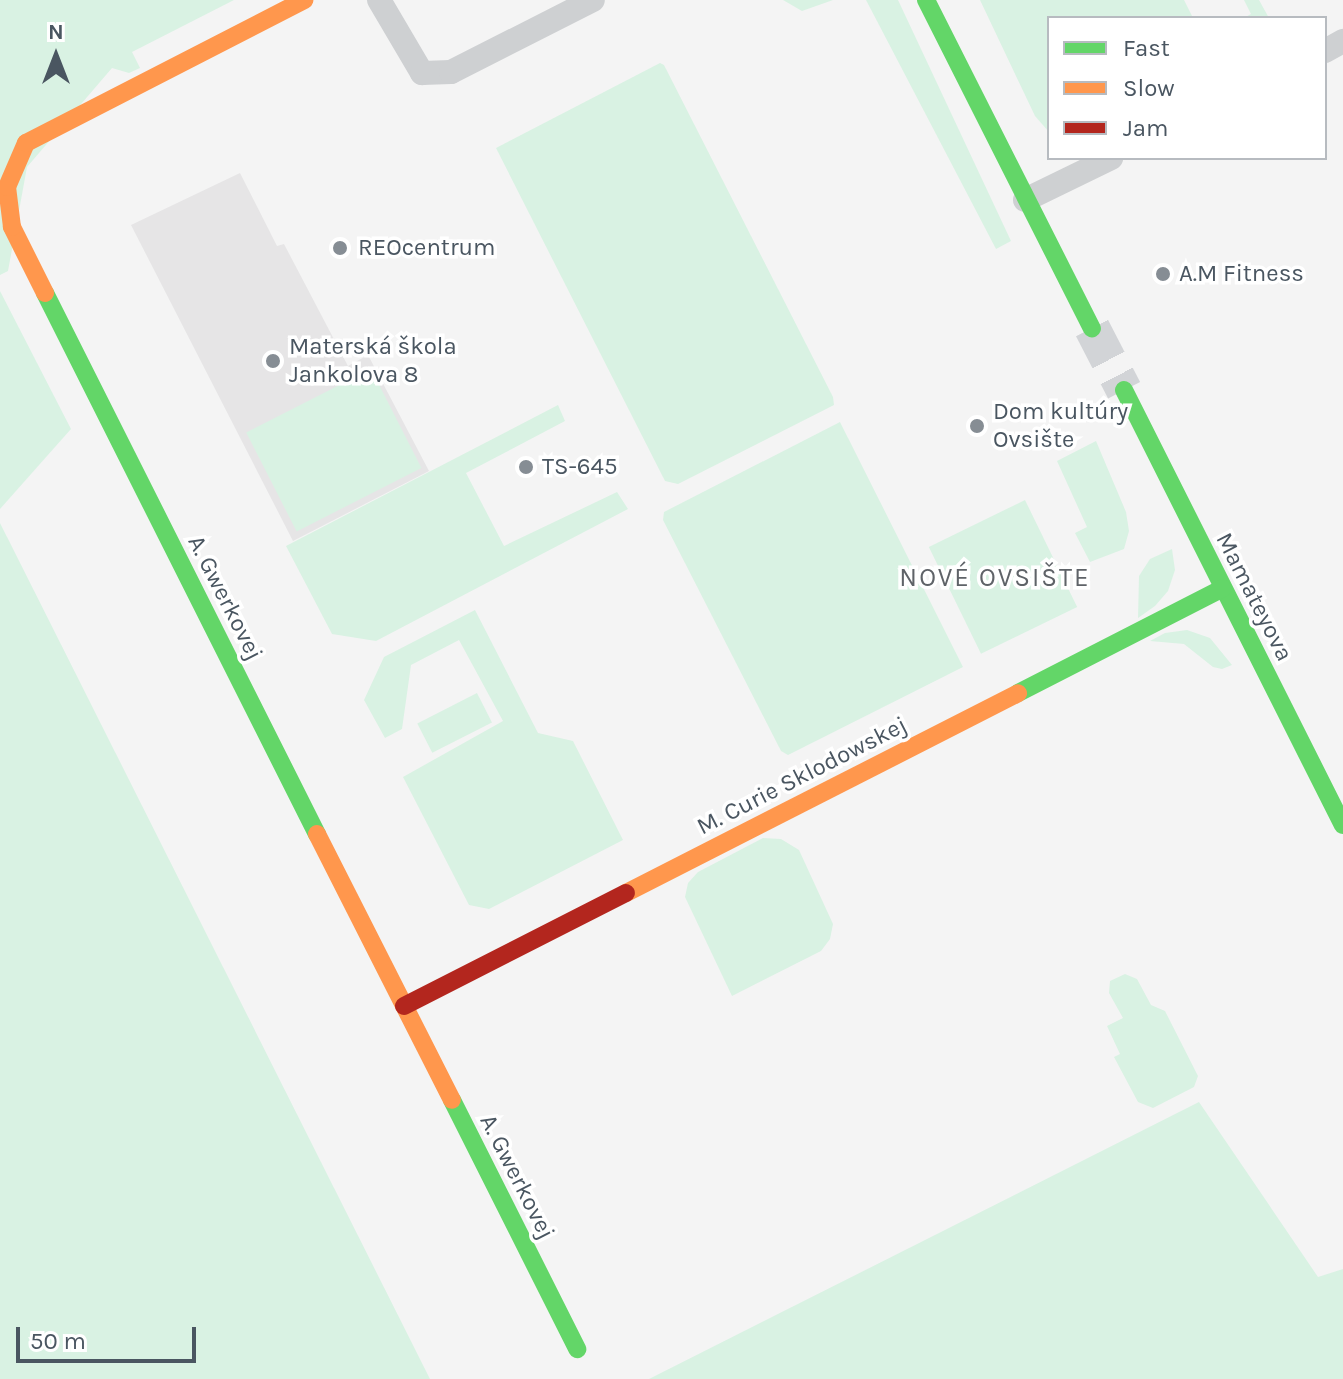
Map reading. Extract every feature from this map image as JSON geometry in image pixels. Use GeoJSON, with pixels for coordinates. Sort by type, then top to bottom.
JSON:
{"type":"FeatureCollection","features":[{"type":"Feature","properties":{"kind":"street","name":"A. Gwerkovej"},"geometry":{"type":"LineString","coordinates":[[304,0],[26,143],[4,189],[12,227],[577,1349]]}},
{"type":"Feature","properties":{"kind":"street"},"geometry":{"type":"LineString","coordinates":[[379,0],[422,73],[451,72],[593,0]]}},
{"type":"Feature","properties":{"kind":"street"},"geometry":{"type":"LineString","coordinates":[[926,0],[1092,328]]}},
{"type":"Feature","properties":{"kind":"street"},"geometry":{"type":"LineString","coordinates":[[1025,200],[1107,160]]}},
{"type":"Feature","properties":{"kind":"street","name":"Mamateyova"},"geometry":{"type":"LineString","coordinates":[[1124,390],[1343,825]]}},
{"type":"Feature","properties":{"kind":"street","name":"M. Curie Sklodowskej"},"geometry":{"type":"LineString","coordinates":[[404,1006],[1223,588]]}},
{"type":"Feature","properties":{"kind":"shaded area","name":"Materská škola Jankolova 8"},"geometry":{"type":"Polygon","coordinates":[[[240,173],[277,246],[284,244],[348,366],[368,355],[429,471],[293,541],[131,225],[240,173]]]}},
{"type":"Feature","properties":{"kind":"green space"},"geometry":{"type":"Polygon","coordinates":[[[0,0],[234,0],[132,52],[140,68],[129,73],[112,68],[27,167],[8,271],[0,275],[0,0]]]}},
{"type":"Feature","properties":{"kind":"green space"},"geometry":{"type":"Polygon","coordinates":[[[783,0],[833,0],[802,11],[783,0]]]}},
{"type":"Feature","properties":{"kind":"green space"},"geometry":{"type":"Polygon","coordinates":[[[866,0],[898,0],[1011,241],[996,249],[866,0]]]}},
{"type":"Feature","properties":{"kind":"green space"},"geometry":{"type":"Polygon","coordinates":[[[980,0],[1184,0],[1192,16],[1047,16],[1047,130],[1035,116],[980,0]]]}},
{"type":"Feature","properties":{"kind":"green space"},"geometry":{"type":"Polygon","coordinates":[[[1244,0],[1259,0],[1268,16],[1248,16],[1251,14],[1244,0]]]}},
{"type":"Feature","properties":{"kind":"green space"},"geometry":{"type":"Polygon","coordinates":[[[660,63],[664,65],[833,397],[834,405],[678,484],[665,481],[496,148],[660,63]]]}},
{"type":"Feature","properties":{"kind":"green space"},"geometry":{"type":"Polygon","coordinates":[[[0,291],[71,429],[0,509],[0,291]]]}},
{"type":"Feature","properties":{"kind":"green space"},"geometry":{"type":"Polygon","coordinates":[[[371,369],[421,468],[297,531],[246,433],[371,369]]]}},
{"type":"Feature","properties":{"kind":"green space"},"geometry":{"type":"Polygon","coordinates":[[[558,405],[565,421],[466,473],[504,546],[617,492],[628,509],[376,641],[332,634],[286,546],[558,405]]]}},
{"type":"Feature","properties":{"kind":"green space"},"geometry":{"type":"Polygon","coordinates":[[[840,422],[963,667],[788,755],[781,751],[663,520],[664,512],[840,422]]]}},
{"type":"Feature","properties":{"kind":"green space"},"geometry":{"type":"Polygon","coordinates":[[[1096,441],[1126,512],[1129,531],[1124,549],[1090,562],[1075,533],[1087,527],[1057,461],[1096,441]]]}},
{"type":"Feature","properties":{"kind":"green space"},"geometry":{"type":"Polygon","coordinates":[[[1025,500],[1077,607],[981,654],[929,547],[1025,500]]]}},
{"type":"Feature","properties":{"kind":"green space"},"geometry":{"type":"Polygon","coordinates":[[[0,523],[430,1379],[0,1379],[0,523]]]}},
{"type":"Feature","properties":{"kind":"green space"},"geometry":{"type":"Polygon","coordinates":[[[1172,549],[1175,570],[1168,591],[1155,606],[1138,618],[1139,576],[1150,559],[1172,549]]]}},
{"type":"Feature","properties":{"kind":"green space"},"geometry":{"type":"Polygon","coordinates":[[[475,610],[538,733],[573,741],[623,840],[489,909],[469,905],[403,777],[503,721],[459,640],[411,665],[402,729],[385,738],[364,700],[384,657],[475,610]]]}},
{"type":"Feature","properties":{"kind":"green space"},"geometry":{"type":"Polygon","coordinates":[[[1187,630],[1210,638],[1232,665],[1222,669],[1213,667],[1184,644],[1150,641],[1165,633],[1187,630]]]}},
{"type":"Feature","properties":{"kind":"green space"},"geometry":{"type":"Polygon","coordinates":[[[477,693],[492,722],[432,753],[417,723],[477,693]]]}},
{"type":"Feature","properties":{"kind":"green space"},"geometry":{"type":"Polygon","coordinates":[[[763,838],[781,839],[799,850],[833,924],[830,939],[821,951],[732,996],[685,897],[688,883],[698,872],[763,838]]]}},
{"type":"Feature","properties":{"kind":"green space"},"geometry":{"type":"Polygon","coordinates":[[[1125,974],[1137,979],[1151,1005],[1165,1011],[1198,1076],[1194,1087],[1153,1108],[1138,1102],[1114,1057],[1120,1054],[1107,1026],[1123,1018],[1109,993],[1110,981],[1125,974]]]}},
{"type":"Feature","properties":{"kind":"green space"},"geometry":{"type":"Polygon","coordinates":[[[1199,1102],[1318,1277],[1343,1269],[1343,1379],[649,1379],[1199,1102]]]}},
{"type":"Feature","properties":{"kind":"tunnel"},"geometry":{"type":"LineString","coordinates":[[1092,328],[1124,390]]}},
{"type":"Feature","properties":{"kind":"traffic: fast"},"geometry":{"type":"LineString","coordinates":[[926,0],[1092,328]]}},
{"type":"Feature","properties":{"kind":"traffic: fast"},"geometry":{"type":"LineString","coordinates":[[45,293],[317,834]]}},
{"type":"Feature","properties":{"kind":"traffic: fast"},"geometry":{"type":"LineString","coordinates":[[1124,390],[1343,825]]}},
{"type":"Feature","properties":{"kind":"traffic: fast"},"geometry":{"type":"LineString","coordinates":[[1018,693],[1223,588]]}},
{"type":"Feature","properties":{"kind":"traffic: fast"},"geometry":{"type":"LineString","coordinates":[[452,1100],[577,1349]]}},
{"type":"Feature","properties":{"kind":"traffic: slow"},"geometry":{"type":"LineString","coordinates":[[45,293],[12,227],[7,187],[26,143],[304,0]]}},
{"type":"Feature","properties":{"kind":"traffic: slow"},"geometry":{"type":"LineString","coordinates":[[626,893],[1018,693]]}},
{"type":"Feature","properties":{"kind":"traffic: slow"},"geometry":{"type":"LineString","coordinates":[[317,834],[452,1100]]}},
{"type":"Feature","properties":{"kind":"traffic: jam"},"geometry":{"type":"LineString","coordinates":[[404,1006],[626,893]]}},
{"type":"Feature","properties":{"kind":"place","name":"REOcentrum"},"geometry":{"type":"Point","coordinates":[340,248]}},
{"type":"Feature","properties":{"kind":"place","name":"A.M Fitness"},"geometry":{"type":"Point","coordinates":[1163,274]}},
{"type":"Feature","properties":{"kind":"place","name":"Materská škola Jankolova 8"},"geometry":{"type":"Point","coordinates":[273,361]}},
{"type":"Feature","properties":{"kind":"place","name":"Dom kultúry Ovsište"},"geometry":{"type":"Point","coordinates":[977,426]}},
{"type":"Feature","properties":{"kind":"place","name":"TS-645"},"geometry":{"type":"Point","coordinates":[526,467]}},
{"type":"Feature","properties":{"kind":"district","name":"NOVÉ OVSIŠTE"},"geometry":{"type":"Point","coordinates":[995,578]}}]}
